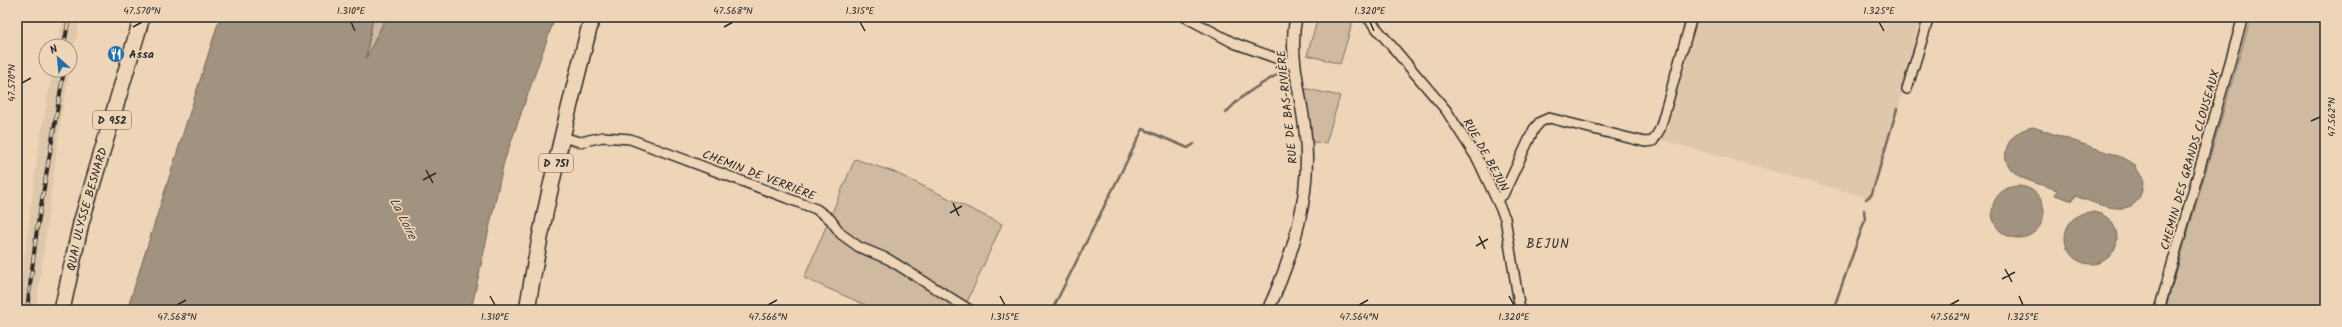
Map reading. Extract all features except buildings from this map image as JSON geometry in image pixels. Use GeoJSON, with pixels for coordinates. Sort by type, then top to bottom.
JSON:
{"type":"FeatureCollection","features":[{"type":"Feature","properties":{"kind":"main road","name":"QUAI ULYSSE BESNARD"},"geometry":{"type":"LineString","coordinates":[[62,310],[82,223],[142,17]]}},
{"type":"Feature","properties":{"kind":"main road","name":"D 751"},"geometry":{"type":"LineString","coordinates":[[527,310],[536,255],[562,137],[592,17]]}},
{"type":"Feature","properties":{"kind":"street"},"geometry":{"type":"LineString","coordinates":[[1185,17],[1234,43],[1295,65]]}},
{"type":"Feature","properties":{"kind":"street","name":"RUE DE BAS-RIVIÈRE"},"geometry":{"type":"LineString","coordinates":[[1268,310],[1287,263],[1300,221],[1307,182],[1305,131],[1295,65],[1294,41],[1296,17]]}},
{"type":"Feature","properties":{"kind":"street","name":"RUE DE BEJUN"},"geometry":{"type":"LineString","coordinates":[[1367,17],[1417,74],[1446,110],[1466,139],[1505,218],[1520,310]]}},
{"type":"Feature","properties":{"kind":"street"},"geometry":{"type":"LineString","coordinates":[[1497,200],[1503,195],[1534,129],[1540,122],[1549,118],[1645,142],[1653,141],[1660,129],[1692,17]]}},
{"type":"Feature","properties":{"kind":"street"},"geometry":{"type":"LineString","coordinates":[[1907,89],[1929,17]]}},
{"type":"Feature","properties":{"kind":"street","name":"CHEMIN DES GRANDS CLOUSEAUX"},"geometry":{"type":"LineString","coordinates":[[2159,310],[2243,17]]}},
{"type":"Feature","properties":{"kind":"street","name":"CHEMIN DE VERRIÈRE"},"geometry":{"type":"LineString","coordinates":[[562,137],[580,142],[603,137],[630,140],[816,209],[830,219],[841,234],[859,247],[888,259],[970,310]]}},
{"type":"Feature","properties":{"kind":"shaded area"},"geometry":{"type":"Polygon","coordinates":[[[63,17],[80,17],[76,38],[59,38],[63,17]]]}},
{"type":"Feature","properties":{"kind":"shaded area"},"geometry":{"type":"Polygon","coordinates":[[[373,17],[386,17],[366,59],[373,17]]]}},
{"type":"Feature","properties":{"kind":"shaded area"},"geometry":{"type":"Polygon","coordinates":[[[1318,17],[1341,17],[1353,21],[1340,64],[1307,55],[1318,17]]]}},
{"type":"Feature","properties":{"kind":"shaded area"},"geometry":{"type":"Polygon","coordinates":[[[1698,17],[1920,17],[1901,100],[1872,199],[1662,140],[1698,17]]]}},
{"type":"Feature","properties":{"kind":"shaded area"},"geometry":{"type":"Polygon","coordinates":[[[2251,17],[2325,17],[2325,310],[2165,310],[2251,17]]]}},
{"type":"Feature","properties":{"kind":"shaded area"},"geometry":{"type":"Polygon","coordinates":[[[52,78],[68,78],[61,118],[36,310],[18,310],[38,150],[52,78]]]}},
{"type":"Feature","properties":{"kind":"shaded area"},"geometry":{"type":"Polygon","coordinates":[[[1303,88],[1340,96],[1326,143],[1312,142],[1303,88]]]}},
{"type":"Feature","properties":{"kind":"shaded area"},"geometry":{"type":"Polygon","coordinates":[[[855,159],[894,172],[1002,224],[967,302],[981,310],[877,310],[804,278],[855,159]]]}},
{"type":"Feature","properties":{"kind":"water","name":"La Loire"},"geometry":{"type":"Polygon","coordinates":[[[220,17],[373,17],[366,58],[386,17],[555,17],[504,162],[471,310],[127,310],[220,17]]]}},
{"type":"Feature","properties":{"kind":"water"},"geometry":{"type":"Polygon","coordinates":[[[2033,127],[2124,158],[2134,164],[2143,179],[2141,193],[2136,202],[2128,207],[2118,208],[2096,204],[2075,196],[2073,201],[2055,195],[2057,190],[2020,177],[2009,167],[2006,160],[2006,152],[2008,145],[2018,133],[2033,127]]]}},
{"type":"Feature","properties":{"kind":"water"},"geometry":{"type":"Polygon","coordinates":[[[2013,186],[2023,186],[2032,190],[2040,198],[2044,207],[2044,217],[2040,226],[2032,234],[2023,238],[2013,238],[2004,234],[1996,226],[1992,217],[1992,207],[1996,198],[2004,190],[2013,186]]]}},
{"type":"Feature","properties":{"kind":"water"},"geometry":{"type":"Polygon","coordinates":[[[2091,212],[2101,214],[2109,220],[2115,228],[2117,238],[2115,248],[2109,256],[2101,262],[2091,264],[2081,262],[2073,256],[2067,248],[2065,238],[2067,228],[2073,220],[2081,214],[2091,212]]]}},
{"type":"Feature","properties":{"kind":"waterway"},"geometry":{"type":"LineString","coordinates":[[1226,113],[1246,94],[1285,70]]}},
{"type":"Feature","properties":{"kind":"waterway"},"geometry":{"type":"LineString","coordinates":[[1866,199],[1872,194],[1897,109]]}},
{"type":"Feature","properties":{"kind":"waterway"},"geometry":{"type":"LineString","coordinates":[[1052,310],[1143,129],[1188,148],[1194,144]]}},
{"type":"Feature","properties":{"kind":"waterway"},"geometry":{"type":"LineString","coordinates":[[1833,310],[1865,220],[1864,210]]}},
{"type":"Feature","properties":{"kind":"railway"},"geometry":{"type":"LineString","coordinates":[[65,38],[69,17]]}},
{"type":"Feature","properties":{"kind":"railway"},"geometry":{"type":"LineString","coordinates":[[27,310],[37,229],[63,78]]}},
{"type":"Feature","properties":{"kind":"place","name":"Assa"},"geometry":{"type":"Point","coordinates":[116,54]}},
{"type":"Feature","properties":{"kind":"district","name":"BEJUN"},"geometry":{"type":"Point","coordinates":[1548,243]}}]}
